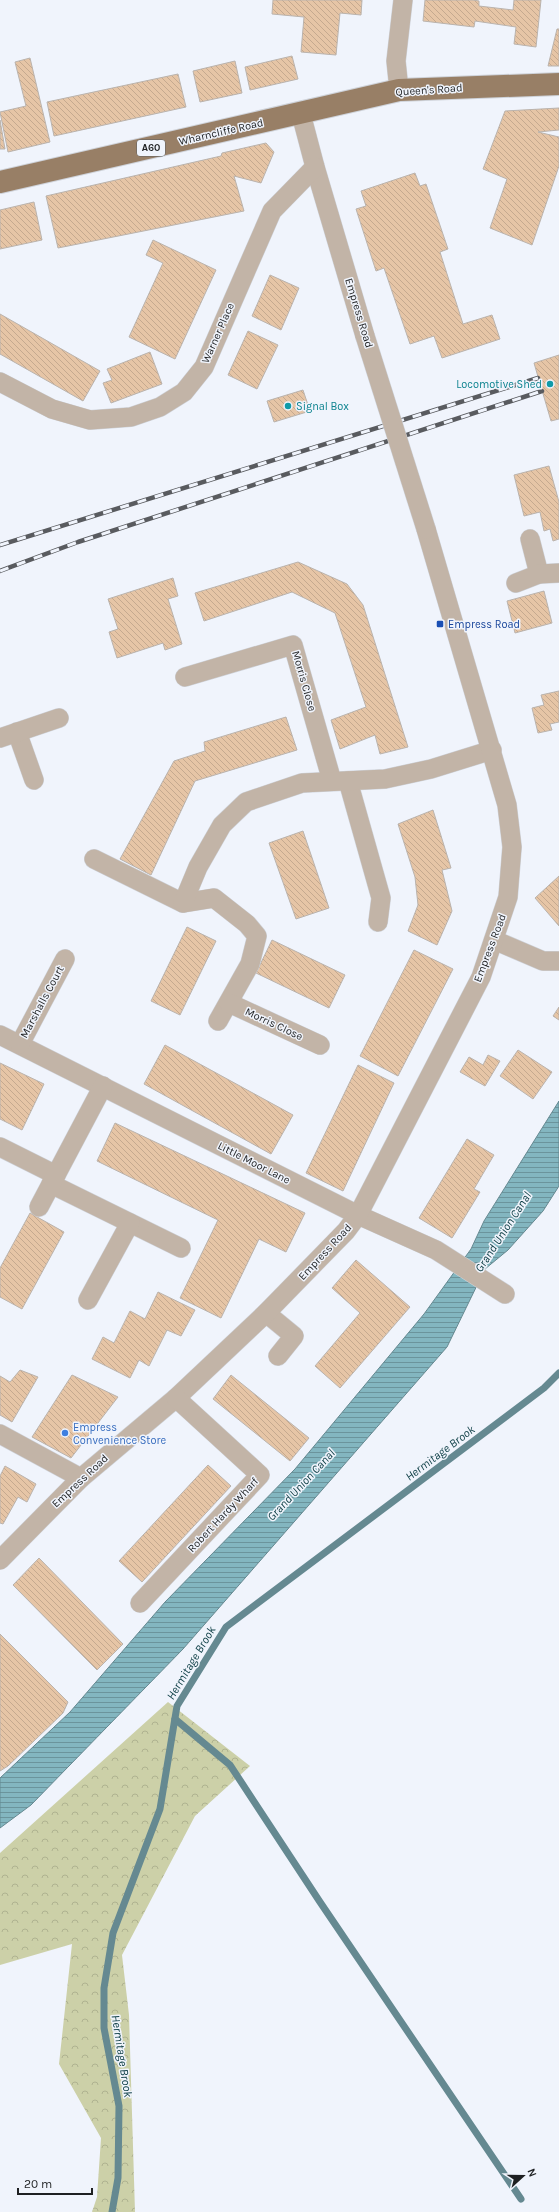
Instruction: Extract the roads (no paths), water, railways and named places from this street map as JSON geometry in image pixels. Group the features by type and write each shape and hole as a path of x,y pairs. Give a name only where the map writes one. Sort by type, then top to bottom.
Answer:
{"main road":[{"name":"Queen's Road","path":"301,114 399,90 559,84"},
{"name":"Wharncliffe Road","path":"0,182 301,114"}],"street":[{"path":"399,90 396,61 403,0"},
{"name":"Empress Road","path":"0,1560 81,1478 176,1398 266,1313 346,1231 358,1215 481,976 508,897 512,847 507,805 426,529 365,336 315,167 301,114"},
{"name":"Warner Place","path":"0,382 52,409 90,420 131,417 160,407 184,392 204,367 272,211 315,167"},
{"path":"530,539 540,574"},
{"path":"516,583 540,574 559,573"},
{"name":"Morris Close","path":"185,677 293,645 382,898 378,922"},
{"path":"34,780 8,736 59,718"},
{"path":"183,903 198,867 222,825 246,802 302,783 385,779 431,769 492,750"},
{"path":"94,859 183,903 214,898 247,924 258,936 250,964 218,1021"},
{"path":"494,940 543,961 559,960"},
{"name":"Marshalls Court","path":"20,1044 65,959"},
{"name":"Morris Close","path":"229,1002 320,1045"},
{"name":"Little Moor Lane","path":"0,1034 358,1215 436,1250 505,1294"},
{"path":"39,1207 103,1086"},
{"path":"0,1147 130,1223 181,1248"},
{"path":"88,1300 130,1223"},
{"path":"266,1313 294,1336 278,1356"},
{"name":"Robert Hardy Wharf","path":"140,1603 260,1475 176,1398"},
{"path":"0,1434 81,1478"}],"water":[{"name":"Grand Union Canal","path":"559,1101 559,1186 543,1211 508,1250 485,1269 447,1347 183,1649 31,1805 0,1828 0,1778 70,1712 165,1602 295,1469 424,1314 471,1249 484,1221"}],"waterway":[{"name":"Hermitage Brook","path":"112,2212 118,2178 119,2106 104,2028 104,1988 113,1933 160,1809 177,1706 226,1627 544,1388 559,1373"},
{"path":"175,1719 230,1765 320,1902 521,2199"}],"railway":[{"path":"0,545 538,378"},
{"path":"0,571 78,542 542,391"}],"place":[{"name":"Locomotive Shed","path":"550,384"},
{"name":"Signal Box","path":"288,406"},
{"name":"Empress Road","path":"440,624"},
{"name":"Empress Convenience Store","path":"65,1433"}]}
